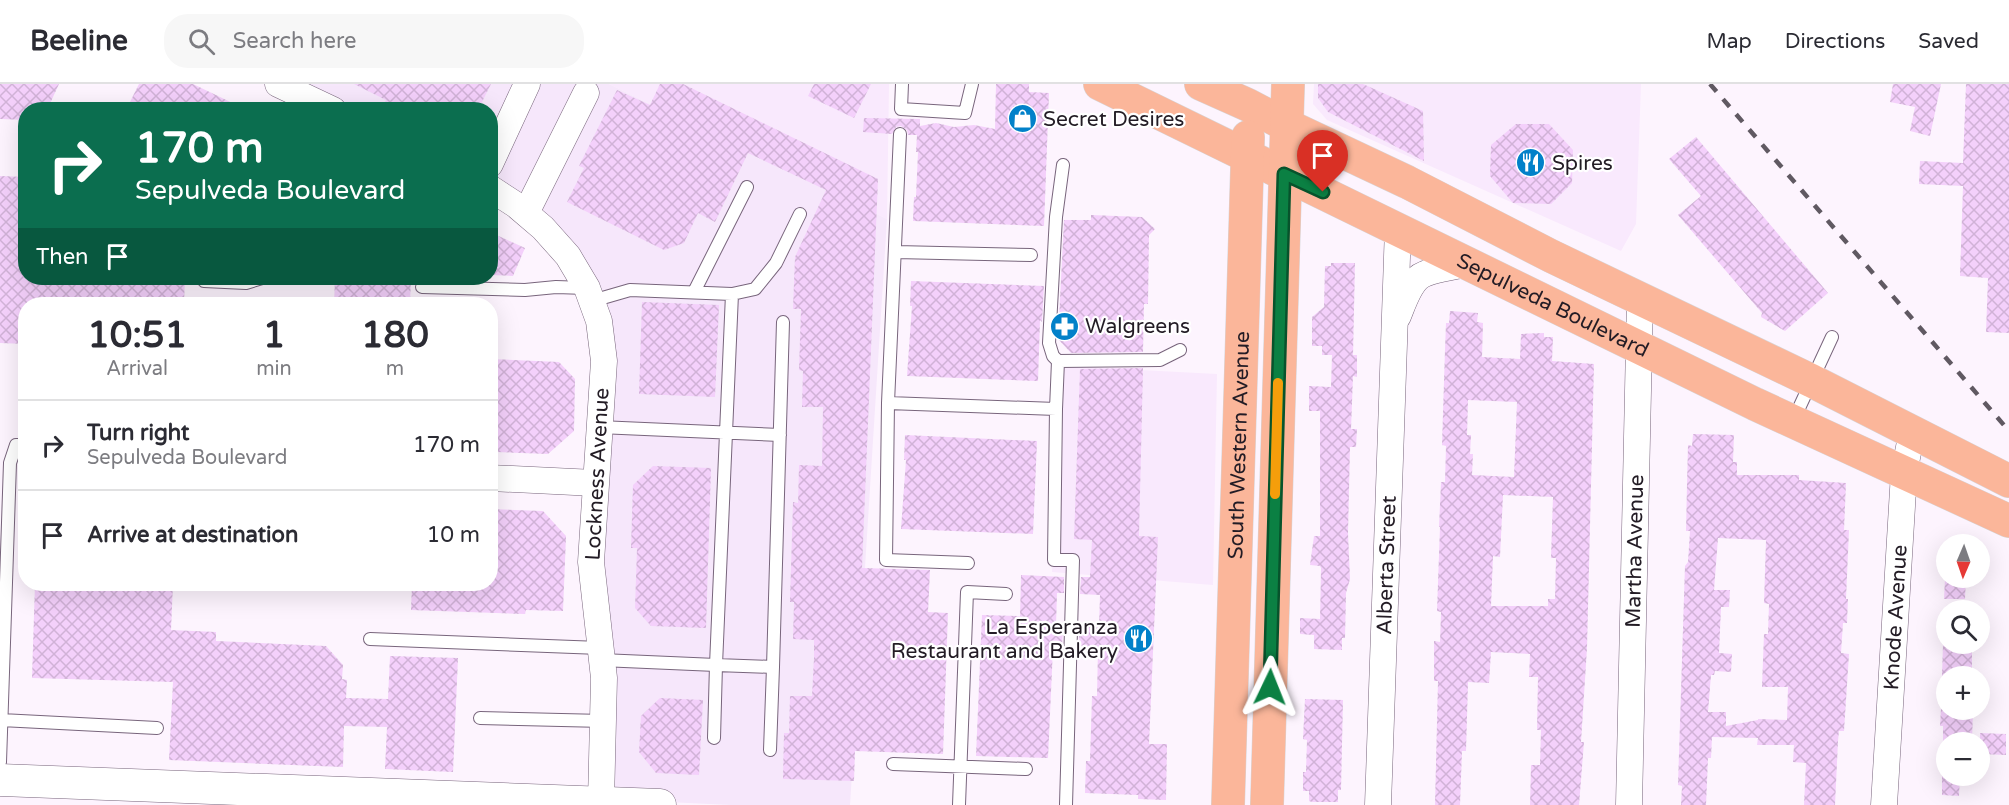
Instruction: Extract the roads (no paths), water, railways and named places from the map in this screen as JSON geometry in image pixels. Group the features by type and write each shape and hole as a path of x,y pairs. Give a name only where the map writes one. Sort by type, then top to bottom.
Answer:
{"main road":[{"name":"Sepulveda Boulevard","path":"1100,84 1793,422 2009,521"},
{"name":"Sepulveda Boulevard","path":"1201,84 1249,95 1286,125 1407,182 1551,256 1812,381 2009,481"},
{"name":"South Western Avenue","path":"1267,805 1288,84"},
{"name":"South Western Avenue","path":"1228,805 1249,95"},
{"path":"1233,594 1247,595 1254,605 1251,671 1259,696 1270,709"}],"street":[{"path":"279,84 316,102"},
{"path":"498,147 527,84"},
{"path":"526,213 586,93"},
{"name":"Lockness Avenue","path":"498,194 543,228 567,256 590,294 599,321 604,361 591,562 604,678 601,802"},
{"name":"Alberta Street","path":"1378,805 1398,228"},
{"name":"Alberta Street","path":"1394,325 1407,295 1418,278 1469,264"},
{"name":"Martha Avenue","path":"1629,805 1640,299"},
{"name":"Knode Avenue","path":"1884,805 1904,473 1912,432"},
{"path":"498,478 595,483"},
{"path":"0,780 140,790 361,799 601,802 660,805"}],"lane":[{"path":"902,84 901,114 965,113 972,84"},
{"path":"900,134 888,403 886,560 968,562"},
{"path":"1064,165 1056,217 1049,343 1053,356 1058,361 1160,360 1180,350"},
{"path":"694,292 747,187"},
{"path":"422,286 525,291 556,287 590,294 630,290 732,294 755,289 776,263 800,214"},
{"path":"896,252 1031,255"},
{"path":"714,738 732,294"},
{"path":"770,750 783,322"},
{"path":"1793,422 1832,338"},
{"path":"1058,361 1054,560 1073,560 1066,805"},
{"path":"888,403 1056,409"},
{"path":"599,427 780,435"},
{"path":"0,762 10,463 16,445 18,445"},
{"path":"959,805 967,592 1006,594"},
{"path":"370,639 601,654 716,665 773,667"},
{"path":"480,718 604,721"},
{"path":"2,720 157,728"},
{"path":"894,764 1026,769"}],"railway":[{"path":"1710,84 2009,431"}],"place":[{"name":"Secret Desires","path":"1022,119"},
{"name":"Spires","path":"1531,163"},
{"name":"Walgreens","path":"1064,326"},
{"name":"La Esperanza Restaurant and Bakery","path":"1139,639"}]}
